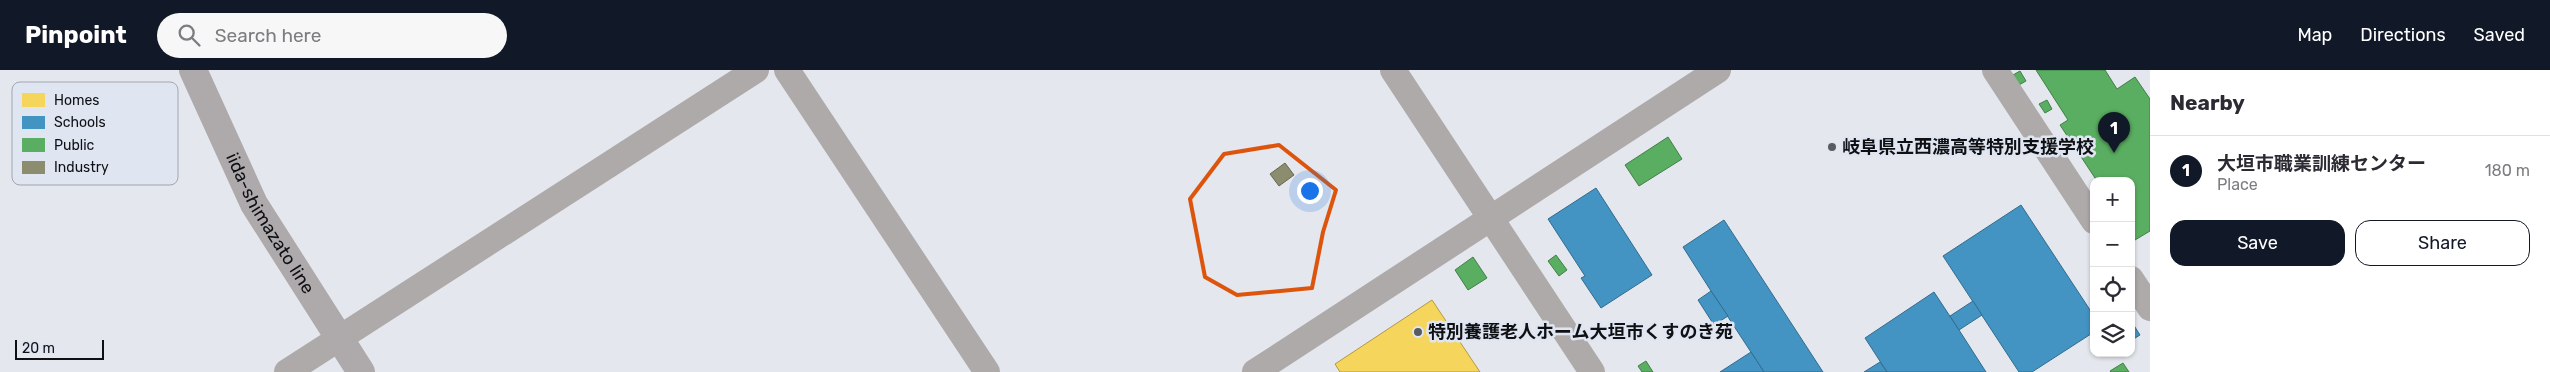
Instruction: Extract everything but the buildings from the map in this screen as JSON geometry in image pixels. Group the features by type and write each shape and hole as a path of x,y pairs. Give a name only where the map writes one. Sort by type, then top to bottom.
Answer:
{"main road":[{"name":"iida-shimazato line","path":"193,70 254,204 338,339 361,372"}],"street":[{"path":"287,372 756,70"},
{"path":"787,70 987,372"},
{"path":"1393,70 1592,372"},
{"path":"1256,372 1718,70"},
{"path":"1995,70 2090,215"},
{"path":"2135,285 2150,308"}],"highlighted area":[{"path":"1279,145 1336,190 1323,232 1312,288 1237,295 1205,277 1190,199 1224,154"}],"place":[{"name":"岐阜県立西濃高等特別支援学校","path":"1832,147"},
{"name":"大垣市職業訓練センター","path":"2114,153"},
{"name":"特別養護老人ホーム大垣市くすのき苑","path":"1418,332"}]}
